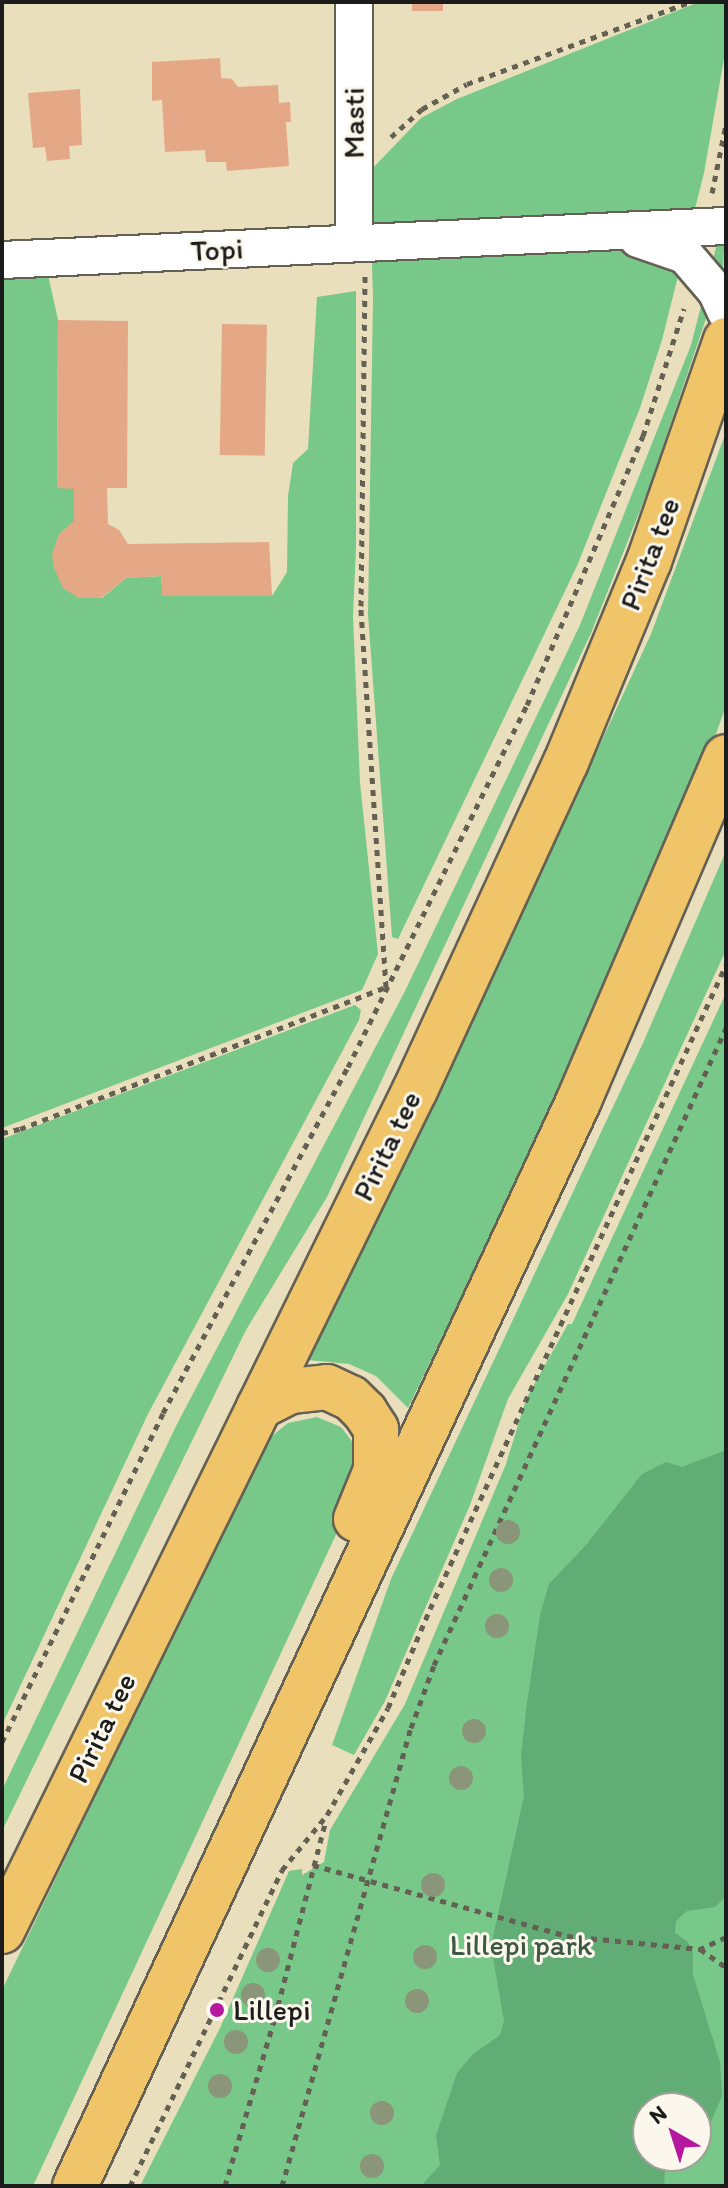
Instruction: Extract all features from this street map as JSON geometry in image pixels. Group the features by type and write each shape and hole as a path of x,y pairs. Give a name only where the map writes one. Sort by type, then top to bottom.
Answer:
{"main road":[{"name":"Pirita tee","path":"2,1931 415,1090 566,762 649,561 726,340"},
{"path":"75,2186 579,1100 726,757"},
{"path":"259,1407 291,1391 327,1387 351,1398 376,1429 376,1470 334,1573 338,1616"}],"street":[{"name":"Masti","path":"354,2 360,255"},
{"name":"Topi","path":"2,260 360,255 432,239 715,226"},
{"path":"609,231 675,249 695,265 716,291 726,312"}],"path":[{"path":"385,145 422,109 467,84 690,2"},
{"path":"715,226 718,164 726,124"},
{"path":"718,164 726,166"},
{"path":"360,255 361,606 386,987"},
{"path":"2,1742 163,1413 348,1067 527,705 637,450 675,343 695,265"},
{"path":"130,2186 282,1870 327,1815 388,1708 430,1609 726,965"},
{"path":"2,1133 20,1129 386,987"},
{"path":"282,2186 411,1728 434,1665 726,1028"},
{"path":"225,2186 275,2017 327,1815"},
{"path":"313,1865 567,1936 700,1949 726,1967"},
{"path":"700,1949 726,1937"}],"green space":[{"path":"699,2 726,2 726,47 704,173 662,340 640,408 577,566 398,939 392,937 368,615 373,297 369,172 421,118 457,99"},
{"path":"726,209 723,268 649,488 591,633 327,1197 246,1330 2,1831 2,1790 177,1424 405,991 580,625 691,345"},
{"path":"45,261 58,320 57,482 74,489 74,521 63,587 79,598 102,598 126,578 161,576 163,596 272,596 287,572 288,496 293,463 308,449 317,297 356,291 353,616 360,783 378,954 362,990 2,1128 2,266"},
{"path":"726,432 726,706 669,865 408,1408 376,1376 349,1364 308,1360 480,1004 651,634"},
{"path":"726,851 726,950 568,1294 508,1399 470,1505 385,1701 354,1755 332,1745 391,1579 643,1043"},
{"name":"Lillepi park","path":"726,993 726,2186 140,2186 220,2028 289,1871 302,1869 302,1875 324,1862 330,1830 405,1704 506,1464 526,1399 568,1324 572,1324"},
{"path":"355,1005 361,1010 359,1020 148,1414 2,1725 2,1139"},
{"path":"317,1417 341,1427 357,1448 354,1496 33,2186 2,2186 2,1990 267,1440 288,1423"},
{"path":"726,1450 726,1896 715,1907 687,1911 676,1921 675,1933 688,1942 693,1953 693,1975 720,2062 722,2096 712,2120 712,2092 632,2092 632,2172 665,2172 664,2186 421,2186 440,2165 436,2135 457,2073 473,2054 500,2035 504,2021 491,1946 524,1796 521,1756 527,1703 540,1615 549,1584 586,1545 642,1474 666,1462 682,1467"}],"building":[{"path":"412,2 443,2 443,11 412,11"},
{"path":"220,58 221,78 232,79 238,87 278,85 279,103 290,102 291,122 286,122 289,166 227,171 226,162 206,162 205,150 165,152 162,100 152,101 152,62"},
{"path":"80,89 82,145 69,146 70,159 47,161 45,147 33,148 28,93"},
{"path":"58,320 128,321 127,488 107,488 108,524 119,530 128,544 269,542 272,596 162,596 161,576 126,578 101,598 79,598 63,588 54,568 52,554 59,534 74,521 74,489 57,488"},
{"path":"222,324 267,325 265,456 220,455"}],"place":[{"name":"Lillepi","path":"217,2010"}]}
